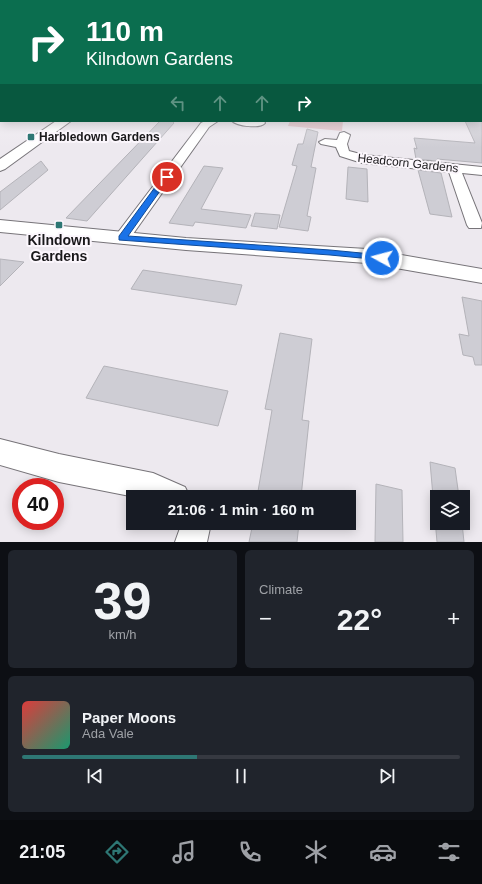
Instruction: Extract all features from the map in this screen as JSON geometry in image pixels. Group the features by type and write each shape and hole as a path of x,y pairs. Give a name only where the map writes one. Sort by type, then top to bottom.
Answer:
{"street":[{"path":"0,166 64,122"},
{"path":"122,238 194,140 205,126 211,122"},
{"path":"252,122 260,123"},
{"name":"Headcorn Gardens","path":"325,142 343,140 344,152 362,160 482,171"},
{"path":"454,168 476,218"},
{"path":"0,226 122,238 368,256 482,276"},
{"path":"0,452 60,468 150,486 161,490"},
{"path":"191,542 194,530"}],"shaded area":[{"path":"290,122 343,122 342,131 288,126"}],"building":[{"path":"159,122 174,123 87,221 66,218"},
{"path":"465,122 482,122 482,163 437,159 437,161 416,159 414,148 417,149 414,138 475,143"},
{"path":"307,129 318,132 311,167 316,168 307,216 311,217 308,231 279,227 297,166 292,165 298,144 303,144"},
{"path":"41,161 48,170 0,210 0,192"},
{"path":"204,166 223,168 201,209 251,215 246,228 195,222 193,226 169,223"},
{"path":"348,167 367,169 368,202 346,199"},
{"path":"418,170 441,173 452,217 430,214"},
{"path":"255,213 280,215 277,229 251,226"},
{"path":"0,259 24,262 0,286"},
{"path":"143,270 242,285 236,305 131,289"},
{"path":"462,297 482,301 482,365 475,365 473,357 463,355 459,334 469,336"},
{"path":"280,333 312,339 302,420 309,421 302,490 258,490 272,410 265,409"},
{"path":"104,366 228,391 218,426 86,398"},
{"path":"430,462 455,468 458,490 432,490"},
{"path":"376,484 402,490 403,542 375,542"},
{"path":"252,530 298,530 297,542 249,542"},
{"path":"436,530 463,530 464,542 437,542"}],"place":[{"name":"Harbledown Gardens","path":"31,137"},
{"name":"Kilndown Gardens","path":"59,225"}],"route":[{"path":"167,177 122,238 186,244 330,252 382,258"}]}
